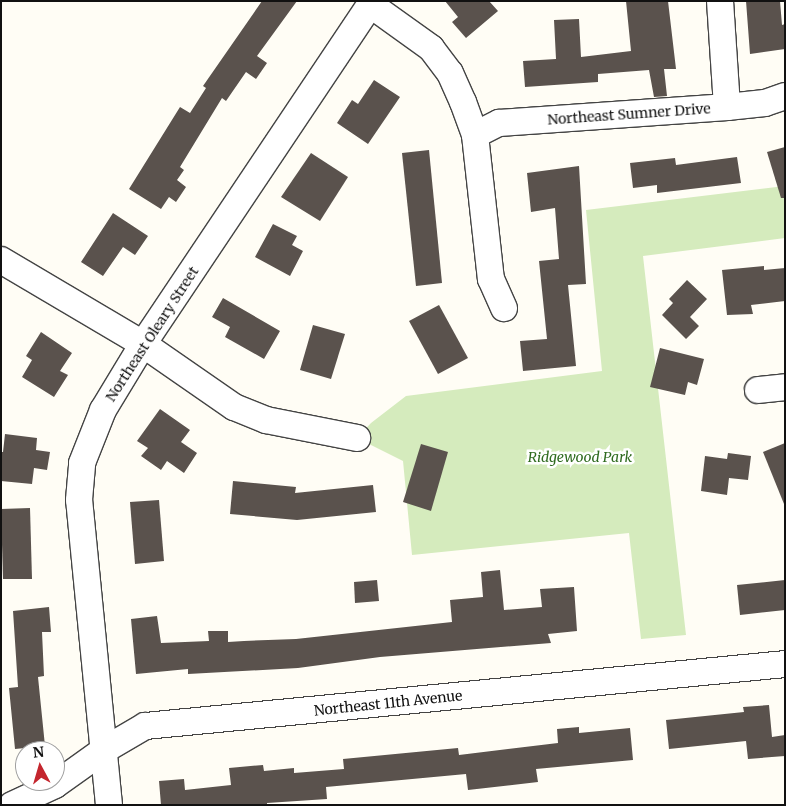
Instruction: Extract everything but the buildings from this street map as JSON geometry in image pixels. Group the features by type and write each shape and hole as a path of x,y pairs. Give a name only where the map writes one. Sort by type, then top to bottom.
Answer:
{"street":[{"path":"720,1 727,107"},
{"path":"372,3 431,48 450,73 475,135 491,279 504,308"},
{"name":"Northeast Oleary Street","path":"108,805 79,500 82,463 103,410 143,344 372,3"},
{"name":"Northeast Sumner Drive","path":"475,135 499,123 727,107 765,103 785,96"},
{"path":"1,260 143,344 234,407 266,420 357,438"},
{"path":"758,390 785,387"},
{"name":"Northeast 11th Avenue","path":"12,805 55,786 104,750 144,726 785,664"}],"green space":[{"name":"Ridgewood Park","path":"785,186 785,238 643,256 686,635 641,639 629,533 412,555 403,461 357,438 371,423 406,396 602,371 586,210"}]}
